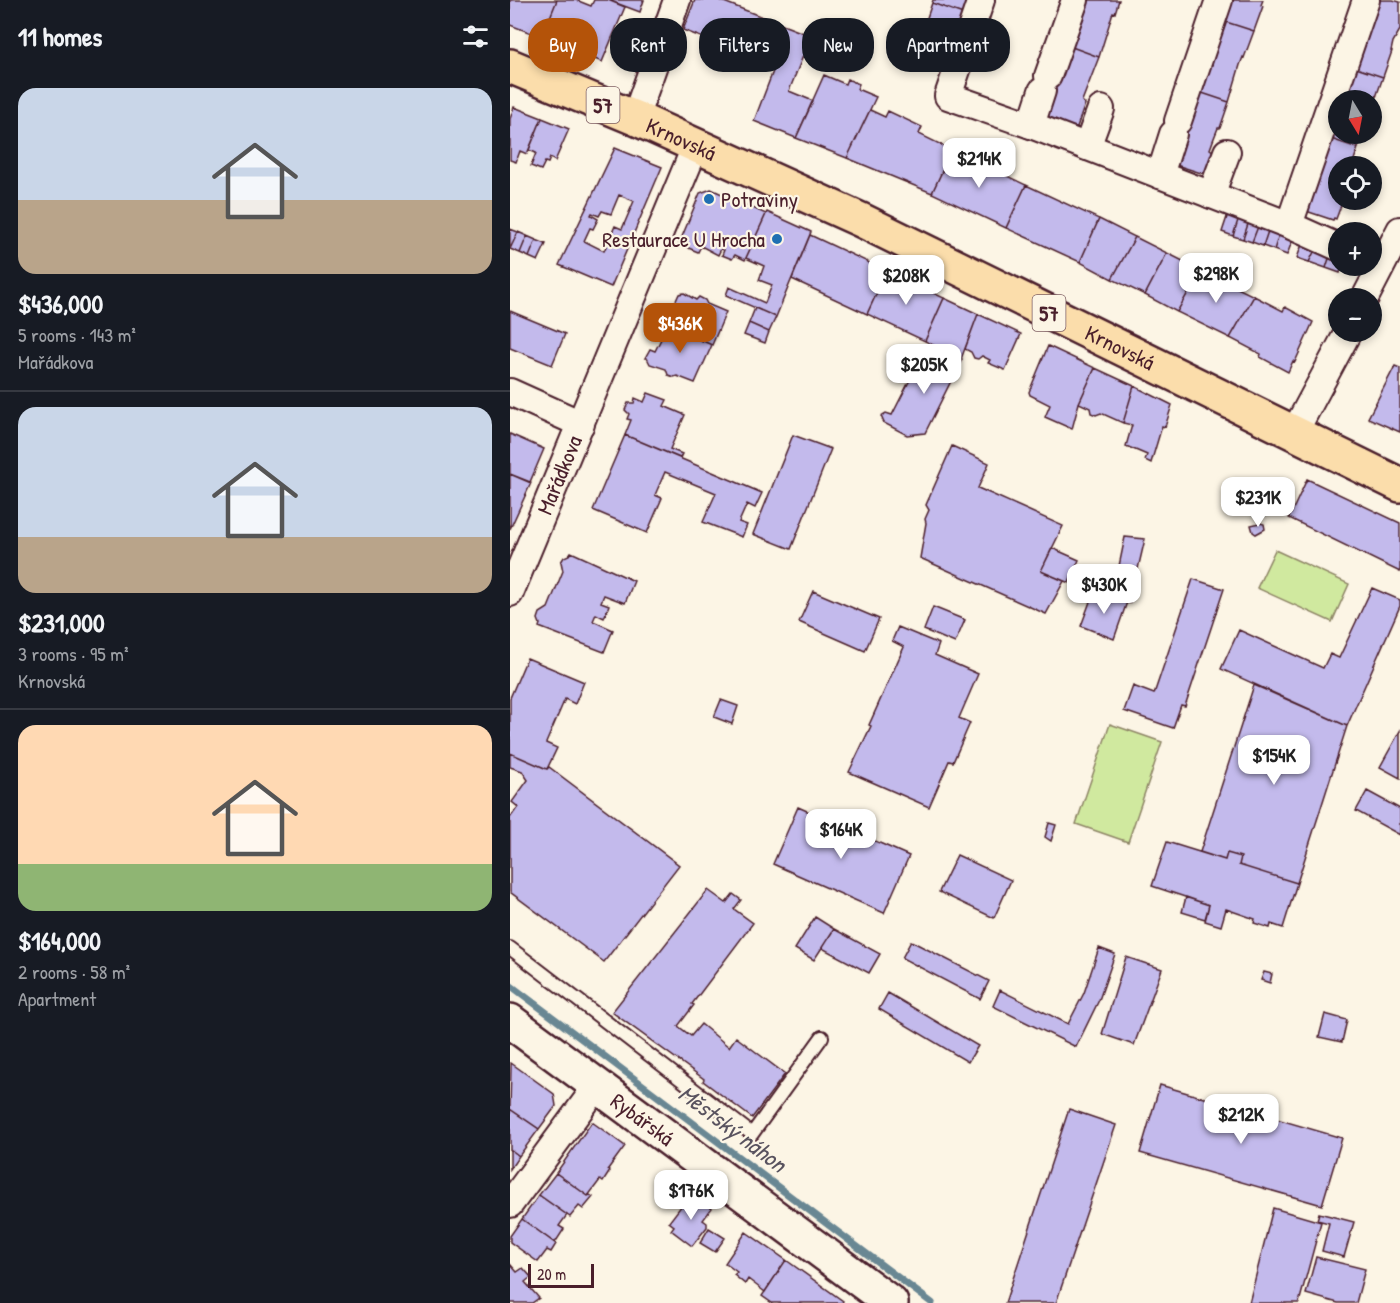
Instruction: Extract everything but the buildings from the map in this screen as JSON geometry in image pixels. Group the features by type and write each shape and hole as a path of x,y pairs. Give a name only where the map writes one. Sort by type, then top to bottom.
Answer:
{"main road":[{"name":"Krnovská","path":"510,66 635,118 861,220 1400,485"}],"street":[{"path":"635,118 677,0"},
{"path":"981,0 948,96 1031,125 1289,225 1328,243"},
{"path":"1031,125 1075,0"},
{"path":"1160,175 1219,0"},
{"path":"1289,225 1366,0"},
{"path":"1087,147 1101,110"},
{"name":"Mařádkova","path":"510,593 696,145"},
{"path":"1211,195 1227,152"},
{"path":"1371,288 1384,268 1400,230"},
{"path":"1294,433 1343,342"},
{"name":"Mařádkova","path":"510,392 582,424"},
{"name":"Rybářská","path":"510,1021 891,1303"},
{"path":"510,1204 598,1085"}],"lane":[{"path":"510,948 752,1134 822,1036"}],"green space":[{"path":"1275,550 1349,584 1332,622 1257,588"},
{"path":"1110,724 1162,742 1128,842 1076,824"}],"waterway":[{"name":"Městský náhon","path":"510,985 932,1303"}],"place":[{"name":"Potraviny","path":"709,199"},
{"name":"Restaurace U Hrocha","path":"777,239"}]}
